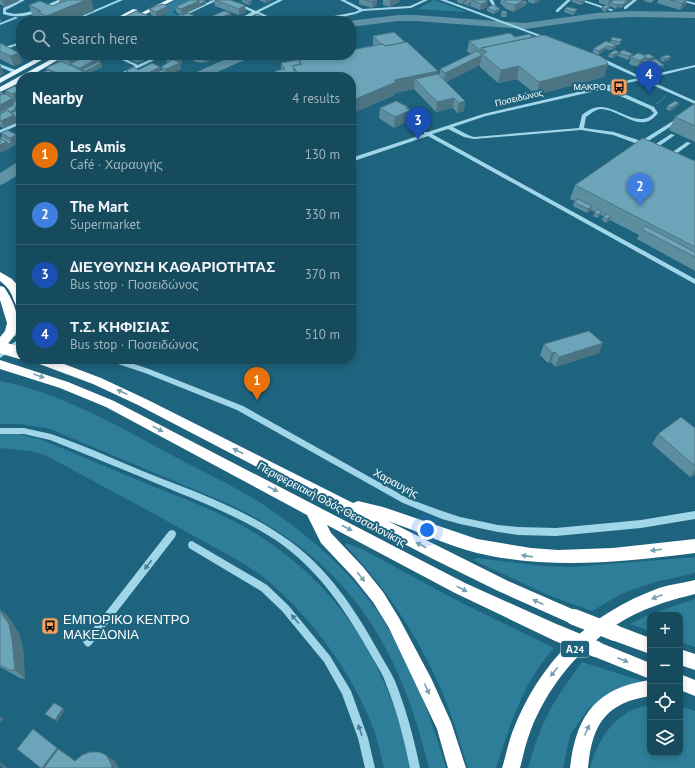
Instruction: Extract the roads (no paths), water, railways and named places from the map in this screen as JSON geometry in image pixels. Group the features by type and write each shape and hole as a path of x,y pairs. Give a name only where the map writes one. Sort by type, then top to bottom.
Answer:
{"highway":[{"path":"0,276 13,285 16,289"},
{"path":"0,290 5,296 16,322"},
{"path":"16,328 10,332 1,344 16,351"},
{"name":"Περιφερειακή Οδός Θεσσαλονίκης","path":"1,361 110,404 460,588 557,633 647,670"},
{"name":"Περιφερειακή Οδός Θεσσαλονίκης","path":"51,364 97,381 142,402 497,583 574,617 647,645"},
{"path":"335,501 391,516 476,546 534,557 589,558 695,546"},
{"path":"312,510 326,538 368,585 394,622 422,677 445,728 457,768"},
{"name":"Α24","path":"511,768 527,716 546,683 563,660 589,636 624,611 663,595 695,587"},
{"path":"683,658 695,662"},
{"path":"683,683 695,689"},
{"path":"579,768 582,740 591,720 606,704 630,692 647,689"},
{"path":"683,690 695,689"}],"main road":[{"path":"124,16 157,0"},
{"path":"140,15 171,0"},
{"path":"0,81 39,60"},
{"path":"33,72 54,60"},
{"path":"0,90 16,82"}],"street":[{"path":"16,16 11,17 4,13 4,9 23,0"},
{"path":"20,16 61,0"},
{"path":"83,16 121,0"},
{"path":"181,16 216,0"},
{"path":"228,0 263,16"},
{"path":"248,16 281,0"},
{"path":"342,0 362,10"},
{"path":"339,16 356,13 362,10 410,7 426,0"},
{"path":"442,0 554,41"},
{"path":"491,0 496,8"},
{"path":"557,11 569,0"},
{"path":"580,0 612,10"},
{"path":"625,8 635,0"},
{"path":"680,0 695,4"},
{"path":"0,24 16,18"},
{"path":"0,49 16,45"},
{"path":"0,49 7,52"},
{"path":"592,55 695,103"},
{"path":"124,60 138,66"},
{"path":"125,72 152,60"},
{"path":"0,65 16,72"},
{"name":"Ποσειδώνος","path":"356,158 426,133 485,115 695,66"},
{"path":"581,130 584,116 600,108 646,121 655,116 656,113 652,108 604,87"},
{"path":"641,143 683,117 695,116"},
{"path":"2,130 16,124"},
{"path":"448,126 466,136 474,138 581,130 610,132 626,136 659,151"},
{"path":"426,133 695,282"},
{"path":"653,148 673,135"},
{"path":"670,156 689,143"},
{"path":"665,153 677,159"},
{"path":"1,361 16,345"},
{"name":"Χαραυγής","path":"126,364 240,408 406,501 426,510 455,519 494,528 555,532 620,526 695,515"},
{"path":"0,431 24,431 51,437 219,506 240,515 271,533 306,560 336,594 365,634 392,685 406,727 415,768"},
{"path":"88,642 172,534"},
{"path":"192,545 264,588 285,608 322,653 346,691 363,738 370,768"}],"waterway":[{"path":"356,23 398,18 416,18 525,26 596,16 631,14 695,15"},
{"path":"207,72 234,60"},
{"path":"0,180 16,169"}],"place":[{"name":"ΜΑΚΡΟ","path":"619,87"},
{"name":"Τ.Σ. ΚΗΦΙΣΙΑΣ","path":"649,94"},
{"name":"ΔΙΕΥΘΥΝΣΗ ΚΑΘΑΡΙΟΤΗΤΑΣ","path":"418,140"},
{"name":"The Mart","path":"640,206"},
{"name":"Les Amis","path":"257,400"},
{"name":"ΕΜΠΟΡΙΚΟ ΚΕΝΤΡΟ ΜΑΚΕΔΟΝΙΑ","path":"50,626"}]}
